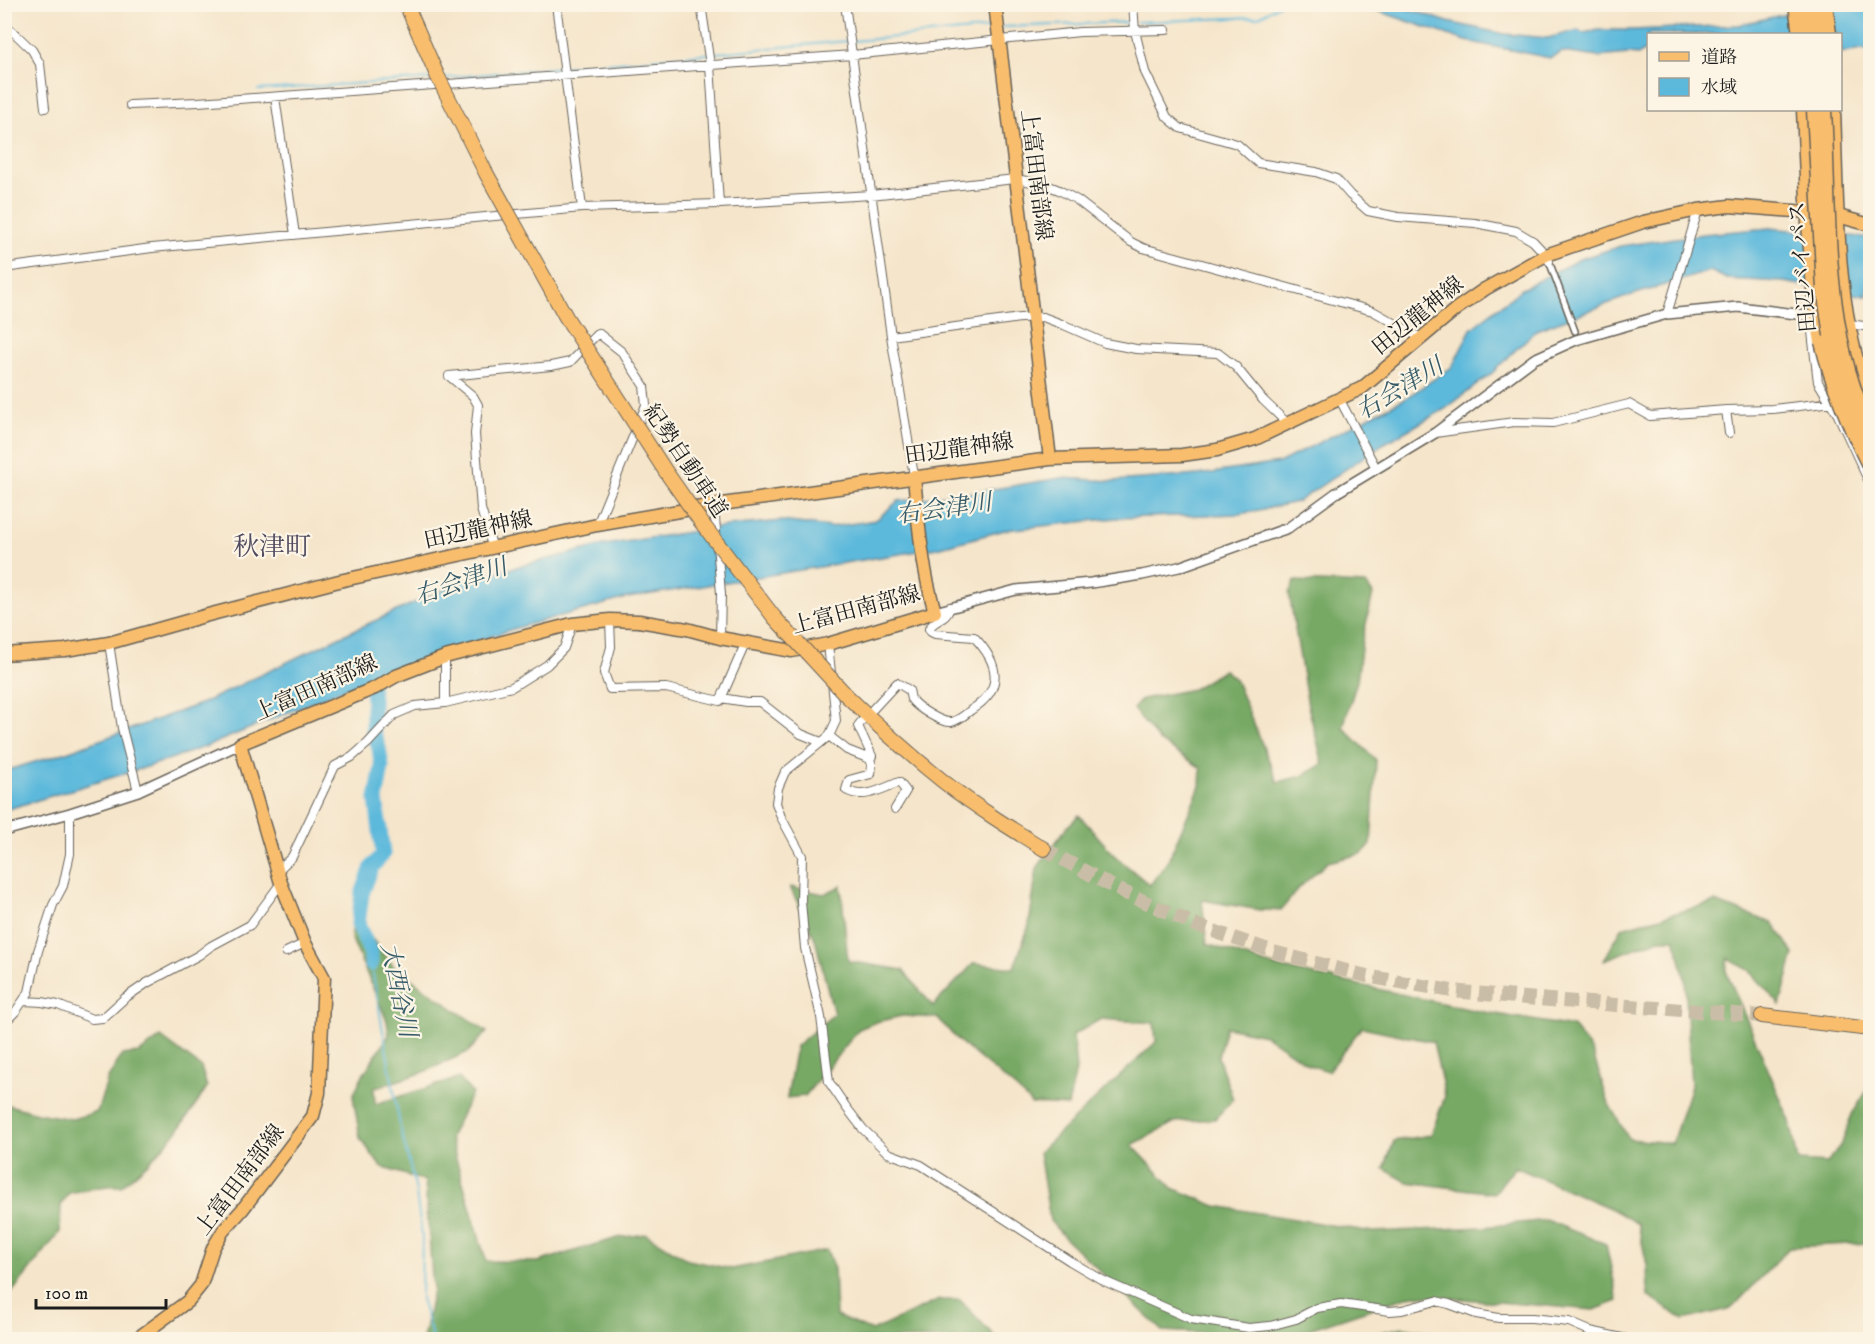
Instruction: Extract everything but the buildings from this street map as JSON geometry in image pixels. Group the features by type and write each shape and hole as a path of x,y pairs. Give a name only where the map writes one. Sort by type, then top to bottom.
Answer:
{"highway":[{"name":"紀勢自動車道","path":"406,4 437,75 486,173 566,317 701,522 774,617 881,729 945,783 1044,849"},
{"path":"1762,1016 1870,1029"}],"main road":[{"name":"上富田南部線","path":"994,4 1050,459"},
{"path":"1795,4 1798,33"},
{"path":"1805,4 1809,33"},
{"path":"1816,4 1819,33"},
{"path":"1826,4 1830,33"},
{"path":"1803,111 1815,315 1827,368 1843,412 1870,469"},
{"name":"田辺バイパス","path":"1813,111 1822,289 1840,377 1854,417 1870,450"},
{"name":"田辺バイパス","path":"1825,111 1833,277 1839,321 1851,373 1870,425"},
{"path":"1834,111 1838,221 1845,305 1853,346 1870,400"},
{"name":"田辺龍神線","path":"4,654 65,650 109,643 339,581 597,525 714,505 914,481 1050,459 1182,455 1205,452 1255,439 1342,402 1456,309 1485,289 1548,258 1643,222 1698,210 1730,206 1870,225"},
{"name":"上富田南部線","path":"135,1340 188,1301 201,1285 213,1248 223,1231 242,1210 314,1116 319,1093 324,978 305,943 279,877 240,744 445,657 572,624 610,620 639,621 792,651 828,644 935,612 924,563 914,481"}],"street":[{"path":"556,4 582,208"},
{"path":"701,4 710,66 720,204"},
{"path":"845,4 891,336 914,481"},
{"path":"1133,4 1135,31 1145,72 1167,117 1180,128 1237,144 1258,163 1316,172 1336,179 1368,211 1398,217 1475,223 1516,231 1533,241 1548,258 1576,336"},
{"path":"4,22 32,50 40,64 45,108"},
{"path":"130,105 710,66 852,55 1080,32 1166,30"},
{"path":"275,97 295,235"},
{"path":"4,268 152,248 582,208 720,204 871,195 1015,179 1029,180 1059,190 1077,200 1131,242 1143,248 1373,311 1421,338"},
{"path":"1668,309 1698,210"},
{"path":"935,612 1016,590 1091,583 1179,567 1288,528 1375,467 1435,433 1534,359 1576,336 1668,309 1737,308 1815,315 1870,327"},
{"path":"1815,315 1812,331 1818,382 1838,415 1870,484"},
{"path":"891,336 1020,318 1043,317 1105,343 1136,349 1218,353 1236,367 1263,400 1288,424"},
{"path":"493,549 481,509 476,434 478,405 473,396 449,376 570,363 598,333 622,352 644,386 646,405 597,525"},
{"path":"1435,433 1514,422 1553,423 1629,404 1650,416 1773,409 1870,400"},
{"path":"1342,402 1375,467"},
{"path":"1726,410 1729,433"},
{"path":"714,505 721,594 720,638"},
{"path":"873,709 897,683 909,690 911,699 931,715 944,721 953,722 987,698 995,683 995,671 992,660 984,647 974,637 935,634 929,629 931,625 948,614 950,607"},
{"path":"610,620 611,647 604,673 610,689 666,688 720,701 746,642"},
{"path":"24,1001 58,1005 92,1018 103,1018 124,998 147,983 250,925 292,857 335,766 352,757 394,715 415,706 446,702 512,687 547,665 564,648 572,624"},
{"path":"109,643 122,729 138,790"},
{"path":"828,644 836,721 830,736 785,772 778,788 776,803 802,856 801,901 805,948 821,1017 830,1082 863,1129 888,1153 921,1165 1070,1262 1104,1281 1191,1319 1249,1328 1273,1326 1296,1319 1317,1308 1333,1305 1341,1304 1390,1311 1436,1301 1476,1314 1499,1318 1532,1318 1569,1322 1590,1331 1631,1340"},
{"path":"445,657 446,702"},
{"path":"721,698 760,702 801,734 821,742"},
{"path":"861,722 858,726 872,756 870,759 871,774 849,780 846,790 854,794 875,793 899,782 906,790 895,809"},
{"path":"830,736 847,750 870,759"},
{"path":"4,831 70,813 138,790 240,744"},
{"path":"4,1023 29,992 38,951 53,905 63,886 70,854 70,813"},
{"path":"286,952 305,943"}],"green space":[{"path":"1295,581 1366,584 1373,594 1362,641 1357,681 1343,727 1376,760 1371,845 1361,854 1328,862 1300,887 1281,910 1260,910 1202,900 1207,944 1273,966 1473,1010 1573,1027 1592,1051 1609,1104 1629,1139 1672,1143 1691,1086 1685,979 1675,939 1660,939 1604,960 1622,928 1715,902 1773,923 1794,954 1780,1005 1749,970 1728,958 1726,971 1790,1121 1798,1161 1827,1163 1842,1143 1852,1114 1870,1086 1870,1243 1790,1247 1732,1308 1684,1320 1648,1296 1647,1265 1638,1224 1614,1210 1515,1167 1494,1193 1407,1182 1384,1169 1394,1141 1431,1135 1445,1096 1433,1042 1362,1027 1328,1071 1309,1065 1265,1035 1226,1027 1218,1057 1233,1099 1215,1119 1175,1122 1132,1145 1173,1188 1216,1206 1373,1232 1484,1227 1546,1220 1606,1244 1618,1301 1594,1310 1413,1295 1282,1338 1163,1331 1050,1221 1039,1152 1156,1042 1154,1023 1101,1019 1073,1035 1076,1070 1068,1106 1031,1104 1019,1091 960,1042 937,1018 902,1016 859,1029 805,1096 787,1098 796,1046 834,1014 815,939 790,887 824,894 841,886 848,961 903,970 933,1006 974,963 1014,968 1029,925 1037,868 1067,827 1079,815 1115,856 1150,885 1168,861 1200,786 1201,768 1159,741 1133,709 1142,699 1193,689 1224,670 1235,679 1278,782 1302,776 1323,764 1308,706 1289,593"},
{"path":"355,917 394,967 487,1032 468,1052 422,1073 374,1088 375,1104 459,1078 472,1093 450,1138 486,1261 538,1262 617,1238 646,1234 688,1260 732,1269 827,1250 834,1269 836,1316 872,1331 939,1300 960,1300 997,1339 423,1339 433,1290 425,1181 381,1167 360,1138 353,1096 361,1078 389,1035 387,1021 351,937"},
{"path":"161,1037 201,1067 207,1087 169,1141 121,1186 107,1186 69,1193 61,1205 60,1232 5,1301 5,1104 72,1119 97,1112 108,1078 122,1055 139,1053"},
{"path":"1403,1327 1468,1339 1353,1339"}],"water":[{"path":"1379,5 1400,5 1448,22 1504,34 1548,38 1578,30 1583,33 1599,30 1738,25 1826,5 1870,5 1870,49 1842,53 1842,33 1647,33 1647,51 1645,50 1638,55 1598,57 1562,52 1550,58 1466,41 1375,10 1385,9"},
{"name":"右会津川","path":"1770,228 1870,238 1867,296 1783,282 1727,279 1710,271 1629,296 1536,330 1491,374 1445,409 1383,444 1297,502 1240,514 1116,518 1005,530 937,548 627,598 516,628 375,676 210,745 153,765 5,810 5,771 61,754 203,703 339,637 465,580 604,545 728,526 781,521 830,527 876,520 898,501 969,493 1061,478 1113,481 1198,475 1279,463 1404,399 1452,367 1471,329 1522,289 1580,259 1621,246 1703,234"}],"waterway":[{"path":"1137,22 1258,17 1281,4"},
{"path":"1002,27 1131,22"},
{"path":"853,41 994,28"},
{"path":"444,78 847,41"},
{"path":"258,90 432,79"},
{"name":"大西谷川","path":"367,658 373,698 373,731 382,767 376,799 383,854 372,867 362,894 358,924 371,954 371,964"},
{"name":"大西谷川","path":"371,964 401,1131 415,1186 422,1236 421,1299 431,1340"}],"tunnel":[{"path":"1044,849 1121,891 1196,925 1277,953 1366,976 1452,991 1762,1016"}],"district":[{"name":"秋津町","path":"272,547"}]}
